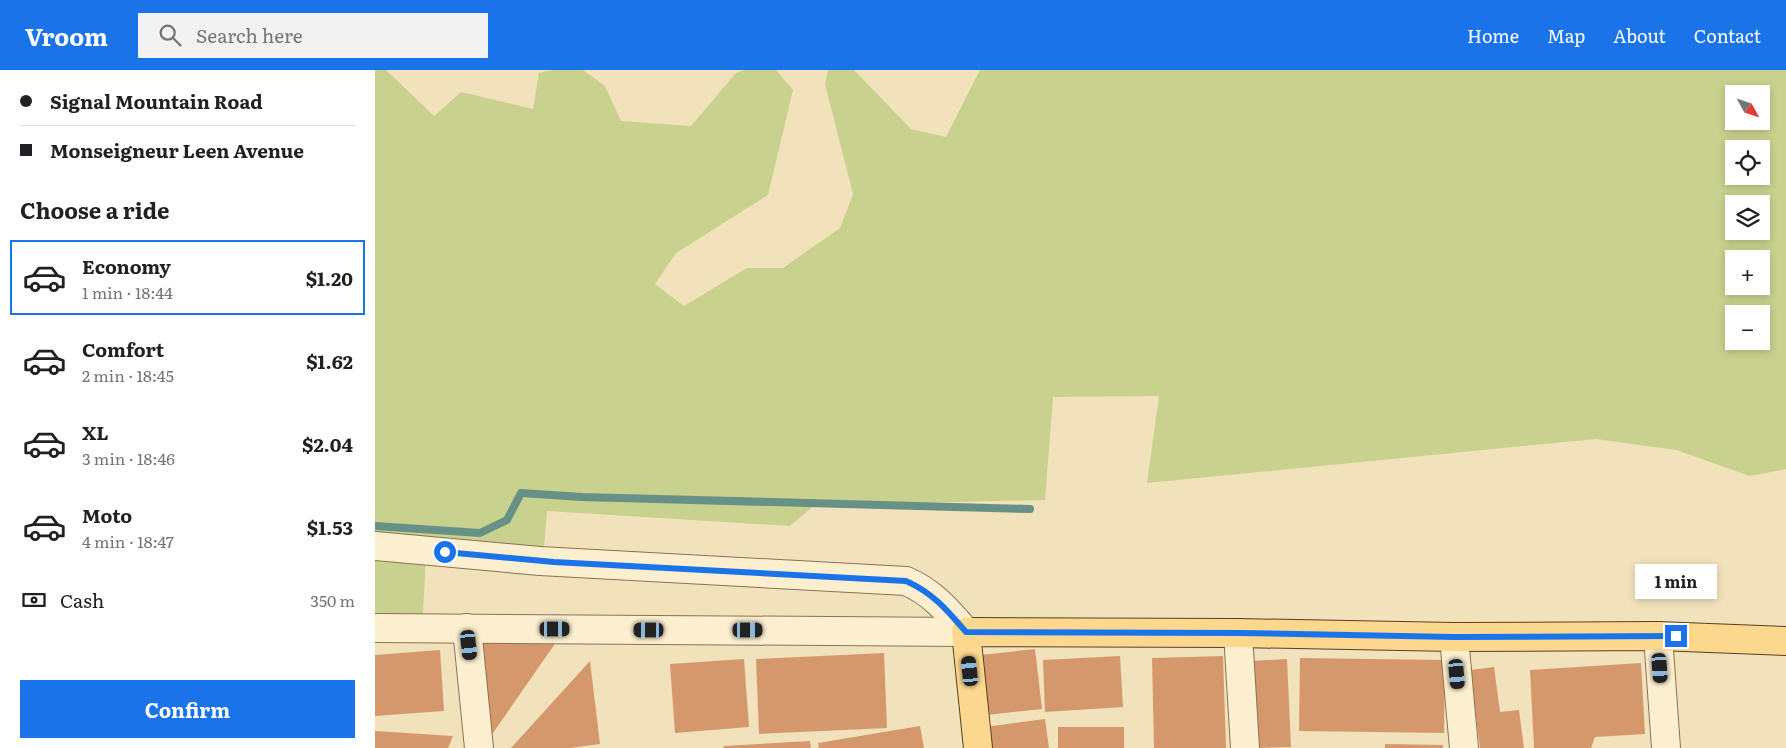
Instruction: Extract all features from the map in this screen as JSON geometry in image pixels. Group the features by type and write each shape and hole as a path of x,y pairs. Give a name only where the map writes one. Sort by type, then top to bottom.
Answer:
{"main road":[{"path":"978,748 966,632 1239,633 1454,637 1658,636 1786,641"}],"street":[{"path":"375,546 547,562 906,581 922,588 944,606 966,632"},
{"path":"375,628 966,632"},
{"path":"467,628 479,748"},
{"path":"1239,633 1245,748"},
{"path":"1658,636 1666,748"},
{"path":"1454,637 1464,748"}],"green space":[{"path":"375,70 386,70 434,116 461,92 533,109 539,73 551,70 583,70 605,86 621,121 691,126 736,73 744,70 776,70 793,90 768,195 676,253 655,284 684,306 747,268 783,268 840,228 853,194 825,84 828,70 854,70 911,129 946,137 980,70 1786,70 1786,469 1750,476 1676,450 1596,439 1147,483 1159,396 1053,397 1045,500 815,505 790,526 547,511 544,548 426,551 423,615 375,613"}],"building":[{"path":"559,638 486,743 479,644"},
{"path":"1035,649 1042,709 987,715 981,655"},
{"path":"440,650 444,711 375,716 375,655"},
{"path":"884,653 887,728 759,734 756,659"},
{"path":"1120,656 1123,707 1045,712 1043,660"},
{"path":"1223,656 1226,748 1154,748 1152,658"},
{"path":"1300,658 1445,660 1444,733 1299,731"},
{"path":"744,659 749,727 675,733 670,664"},
{"path":"1287,659 1291,747 1254,748 1250,661"},
{"path":"590,661 600,744 570,748 511,748"},
{"path":"1641,663 1645,734 1595,737 1591,748 1534,748 1530,670"},
{"path":"1494,667 1500,712 1519,710 1524,748 1480,748 1470,670"},
{"path":"1045,719 1049,748 987,748 985,727"},
{"path":"920,726 924,748 819,748 818,743"},
{"path":"1058,727 1124,727 1124,748 1058,748"},
{"path":"375,731 453,736 448,748 375,748"},
{"path":"810,741 811,748 724,748 723,746"},
{"path":"1385,744 1443,745 1443,748 1385,748"}],"waterway":[{"path":"375,526 480,533 507,520 521,493 582,497 1030,509"}],"route":[{"path":"445,552 554,562 906,581 922,588 944,606 966,632 1239,633 1454,637 1676,636"}]}
